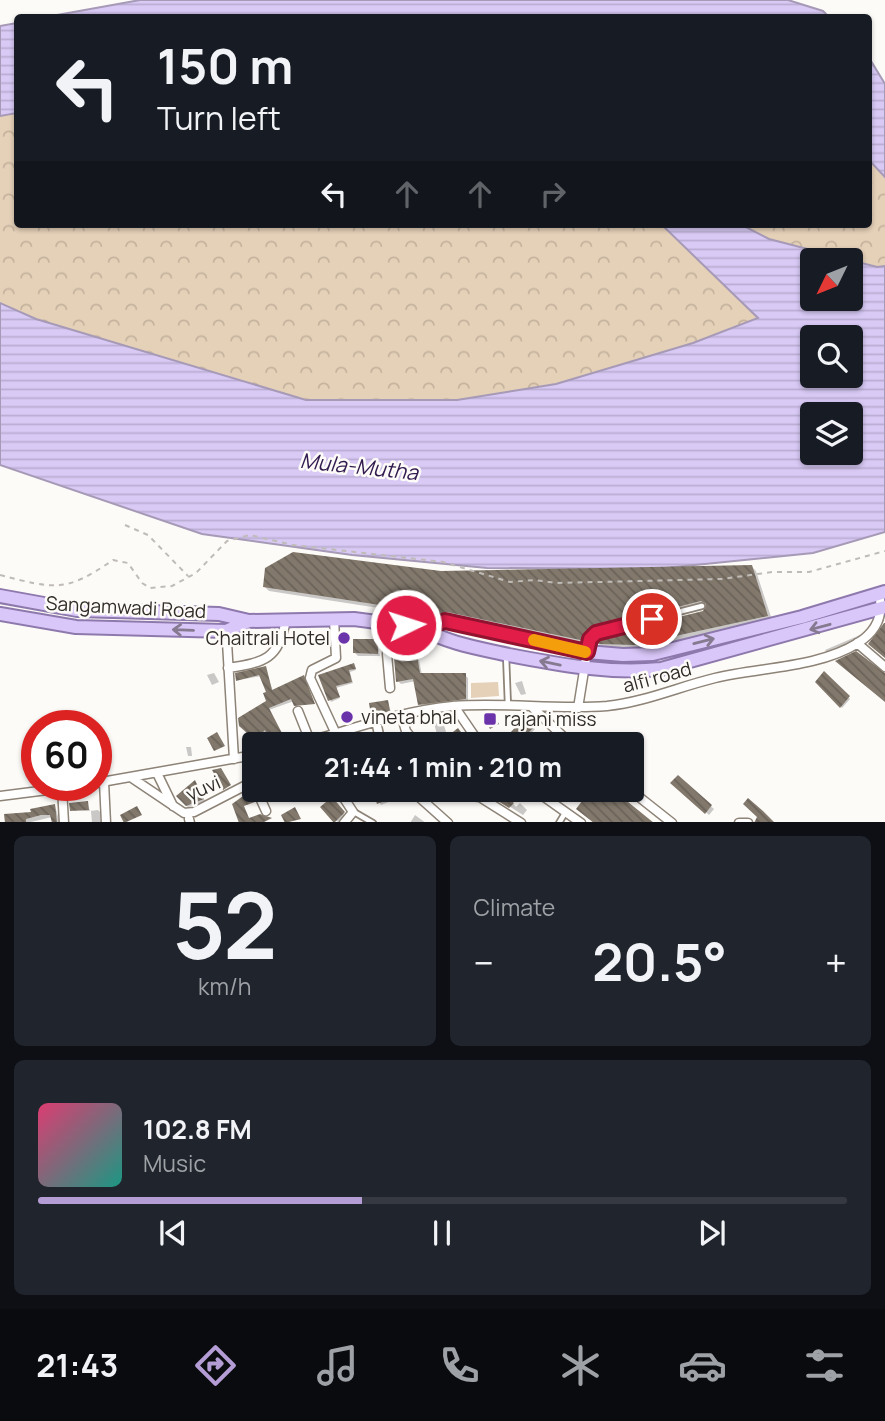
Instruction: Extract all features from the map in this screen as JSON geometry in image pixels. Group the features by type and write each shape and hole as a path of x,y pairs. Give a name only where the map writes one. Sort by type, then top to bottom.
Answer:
{"main road":[{"name":"Sangamwadi Road","path":"422,628 445,621 587,652 653,654 882,593"},
{"name":"Sangamwadi Road","path":"0,596 77,610 219,614 249,621 334,619 390,623 422,628 443,640 583,670 630,672 660,669 884,607"},
{"name":"Sangamwadi Road","path":"0,614 76,628 226,631 249,621"}],"street":[{"path":"882,593 884,607"},
{"name":"alfi road","path":"341,732 401,714 454,706 578,708 663,695 711,679 815,659 857,643 876,628 884,607"},
{"path":"334,619 338,653 331,662 312,670 310,678 334,732"},
{"path":"228,668 257,663 275,652 281,644 286,620"},
{"path":"390,623 387,667 390,688"},
{"path":"227,642 234,758"},
{"path":"857,643 885,667"},
{"path":"578,708 587,652"},
{"path":"454,706 472,732"},
{"path":"532,707 558,732"},
{"path":"298,711 306,732"},
{"path":"401,714 407,732"},
{"path":"376,721 378,732"},
{"path":"112,781 242,757"},
{"path":"157,773 174,808"},
{"name":"yuvi","path":"132,778 184,813 194,812 242,788"},
{"path":"0,796 21,794"},
{"path":"63,801 64,822"},
{"path":"103,801 106,822"},
{"path":"644,801 672,822"},
{"path":"262,802 266,811"},
{"path":"344,822 353,812 346,802"},
{"path":"425,802 448,822"},
{"path":"488,802 521,822"},
{"path":"550,802 581,822"},
{"path":"739,822 748,822"}],"lane":[{"path":"587,652 590,639 596,633 702,606"},
{"path":"506,654 508,706"},
{"path":"353,812 373,822"},
{"path":"559,822 565,813"}],"path":[{"path":"125,525 148,535 189,578"},
{"path":"0,575 44,586 63,586 82,580 113,559 128,563 142,583 150,588 172,586 189,578 227,541 250,535 293,545 443,562 510,582 722,579 772,572 809,572 885,551"}],"green space":[{"path":"14,114 14,228 665,228 759,318 693,343 556,384 457,400 306,400 36,319 0,303 0,116"},
{"path":"872,163 885,177 885,266 863,263 863,248 803,248 768,239 747,228 872,228"},
{"path":"498,682 499,696 471,698 471,683"}],"water":[{"path":"140,0 788,0 826,14 63,14"},
{"path":"14,24 14,114 0,116 0,26"},
{"path":"872,63 885,84 885,177 872,163"},
{"name":"Mula-Mutha","path":"665,228 748,228 769,239 804,248 800,248 800,312 863,312 863,263 885,266 885,532 813,553 656,569 487,568 352,555 202,534 0,465 0,303 36,319 306,400 457,400 556,384 693,343 758,318"}],"building":[{"path":"293,552 441,571 752,565 768,616 634,645 600,644 594,643 598,637 703,611 706,604 701,601 595,628 585,641 447,612 438,614 263,587 265,568"},
{"path":"885,623 885,658 868,644"},
{"path":"353,639 378,639 378,654 353,653"},
{"path":"403,651 404,657 417,655 420,673 466,673 466,699 418,705 413,679 396,682 394,657 396,652"},
{"path":"856,651 885,673 885,702 835,661"},
{"path":"354,663 356,669 349,670 352,682 336,686 340,697 328,701 318,675"},
{"path":"266,666 272,690 304,675 315,704 294,706 291,699 269,708 281,732 246,732 239,726 238,718 266,701 263,693 266,692 259,675 236,681 235,673"},
{"path":"824,671 850,696 840,708 815,682"},
{"path":"388,700 390,711 371,715 369,703"},
{"name":"rajani miss","path":"492,711 499,724 490,729 482,715"},
{"path":"525,716 535,726 529,732 511,732"},
{"path":"217,732 225,746 214,751 207,738"},
{"path":"221,768 231,785 223,790 212,770"},
{"path":"678,775 712,805 705,814 670,783"},
{"path":"195,780 204,799 186,806 176,796"},
{"path":"242,797 242,802 255,802 244,806 249,818 260,814 272,818 264,822 239,822 232,804"},
{"path":"748,798 774,822 754,822 757,817 743,804"},
{"path":"88,801 89,810 70,811 69,803"},
{"path":"326,802 336,802 345,812 333,822 320,807"},
{"path":"500,802 513,802 509,808"},
{"path":"581,802 628,802 653,822 593,822 576,809"},
{"path":"55,804 57,822 52,822 50,815 41,815 26,819 26,822 5,822 4,814 31,812 30,809"},
{"path":"137,806 142,815 124,822 120,815"},
{"path":"295,807 301,819 284,822 281,815"}],"slow traffic":[{"path":"534,640 585,652"}],"place":[{"name":"Chaitrali Hotel","path":"344,638"},
{"name":"vineta bhal","path":"347,717"},
{"name":"rajani miss","path":"490,719"}],"route":[{"path":"406,625 422,628 445,621 587,652 592,635 652,619"}]}
